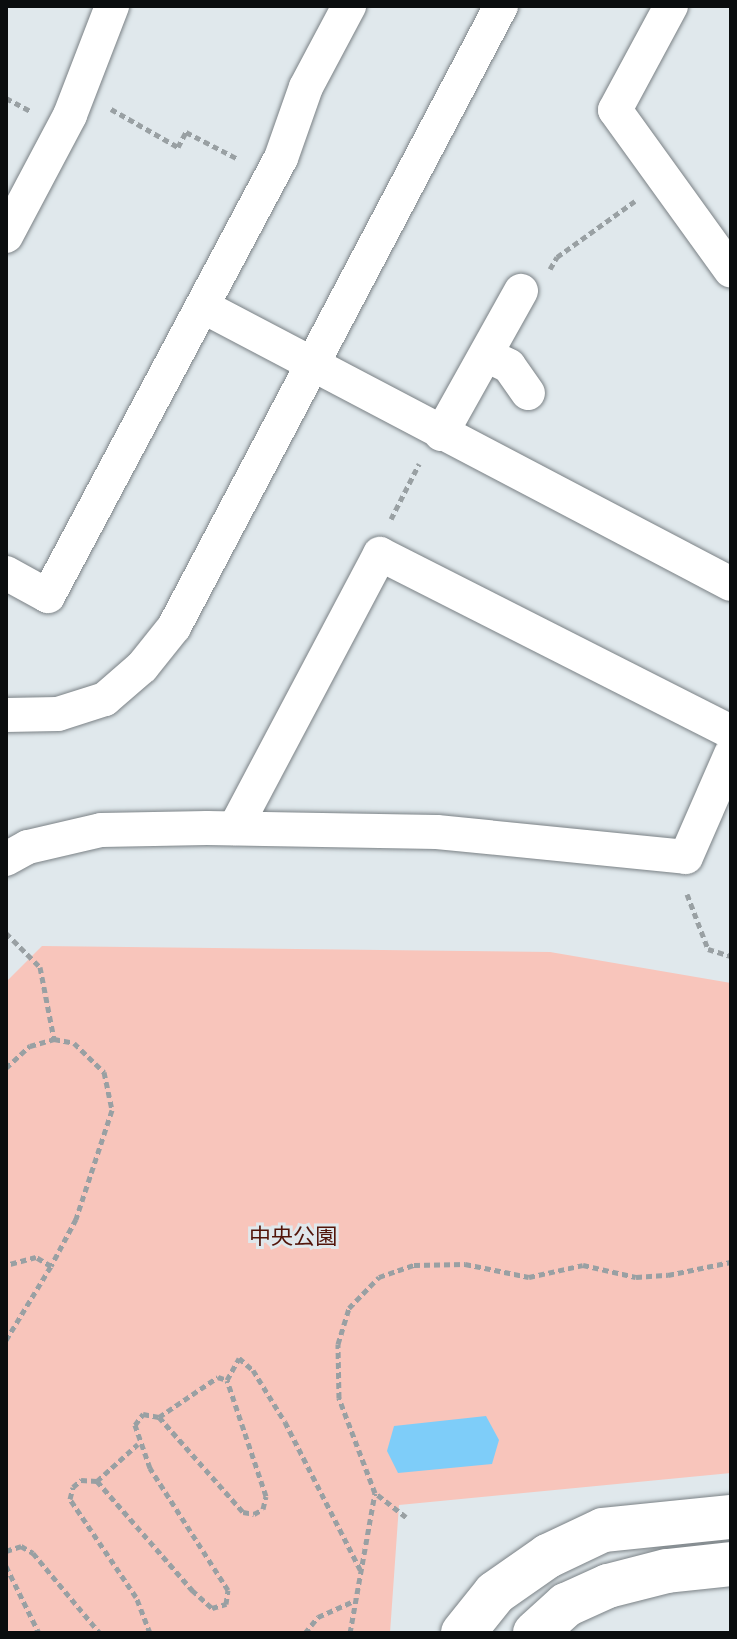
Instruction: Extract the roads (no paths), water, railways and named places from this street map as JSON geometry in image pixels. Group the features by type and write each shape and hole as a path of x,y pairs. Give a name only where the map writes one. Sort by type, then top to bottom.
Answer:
{"street":[{"path":"6,236 78,92 112,6"},
{"path":"6,573 48,596 271,176 306,87 349,6"},
{"path":"6,715 58,714 105,699 142,667 174,627 501,6"},
{"path":"671,6 615,110 731,271"},
{"path":"441,434 488,356 521,291"},
{"path":"204,307 731,584"},
{"path":"488,356 509,366 528,393"},
{"path":"235,828 380,554 731,732"},
{"path":"6,859 28,847 101,830 235,828 437,832 686,857 731,754"},
{"path":"463,1633 495,1593 548,1556 603,1530 731,1517"},
{"path":"535,1633 566,1605 608,1586 667,1571 731,1564"}],"park label":[{"name":"中央公園","path":"293,1237"}]}
